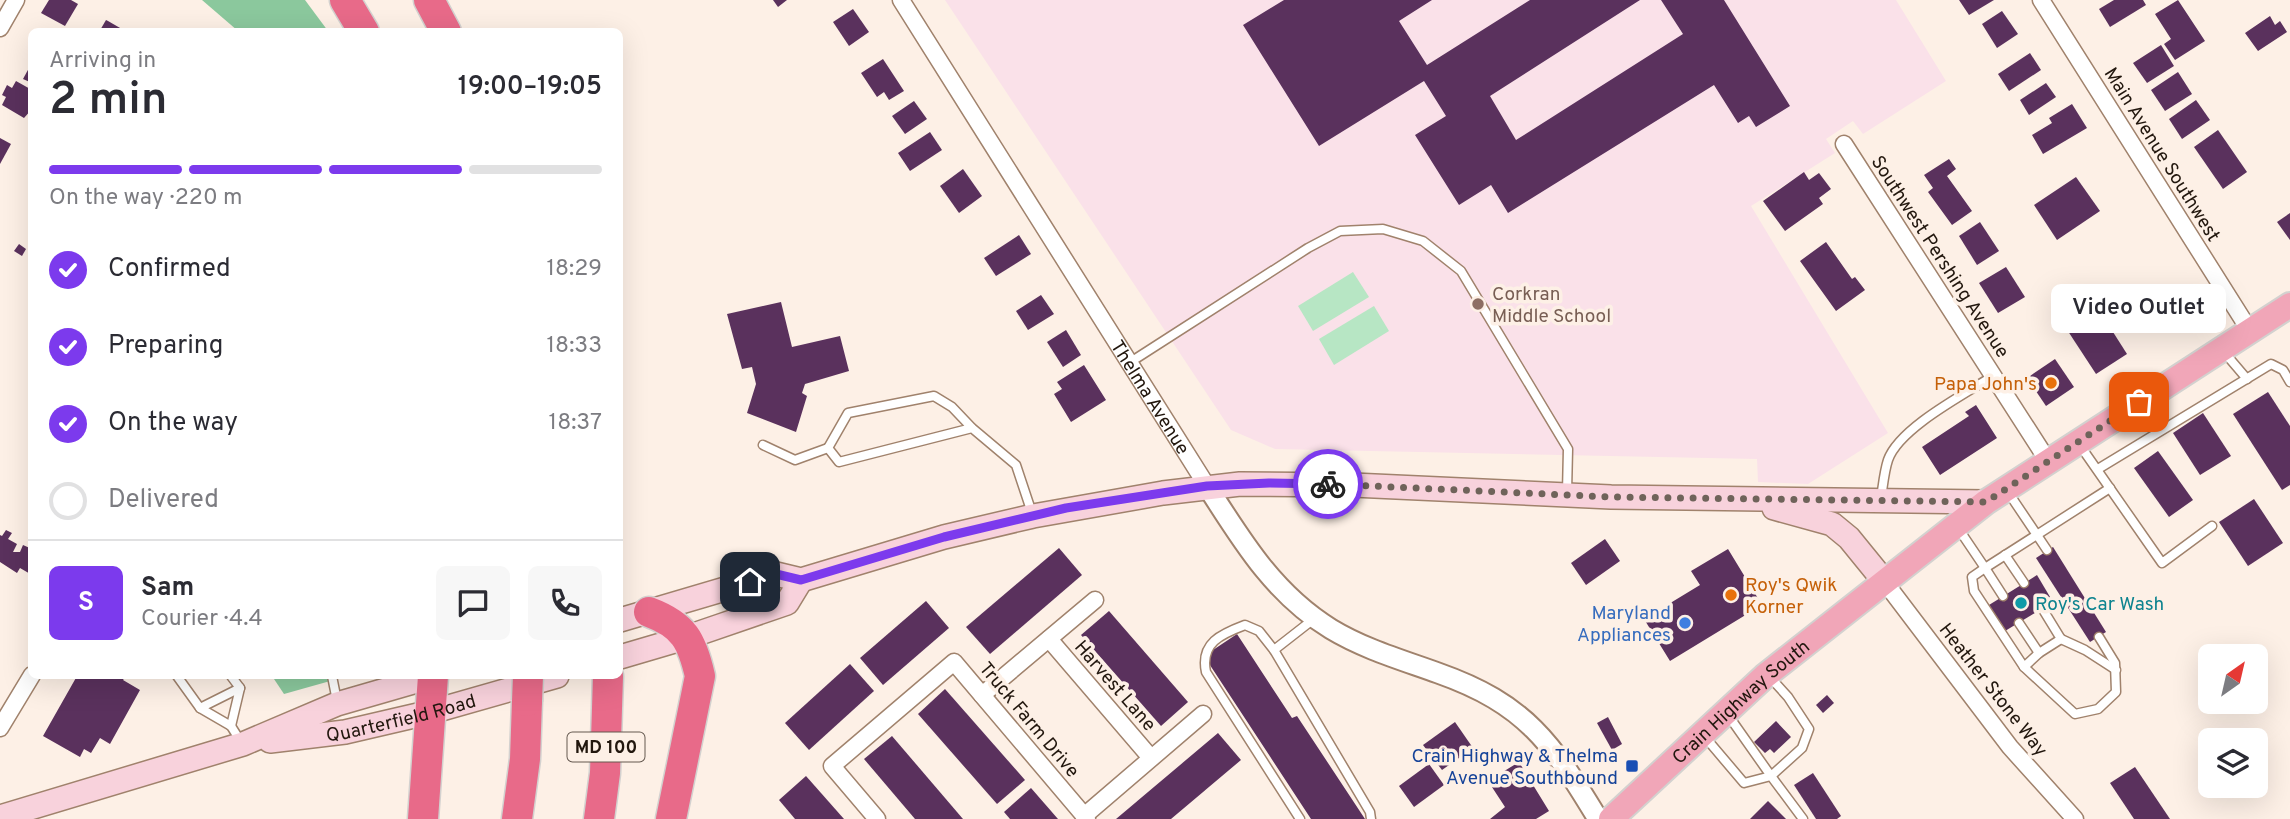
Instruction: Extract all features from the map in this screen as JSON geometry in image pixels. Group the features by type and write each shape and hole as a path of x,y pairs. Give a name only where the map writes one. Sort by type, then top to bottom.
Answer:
{"highway":[{"path":"345,0 362,28"},
{"path":"429,0 444,28"},
{"path":"649,611 664,618 688,637 700,676 671,819"},
{"path":"423,819 434,679"},
{"name":"MD 100","path":"599,819 605,773 608,679"},
{"path":"517,819 525,759 527,688"}],"main road":[{"name":"Crain Highway South","path":"1611,819 1768,674 1956,525 2077,441 2289,309"},
{"path":"623,619 776,574 801,580 944,537 1033,516 1207,486 1306,484 1567,495 1881,501 1996,495"},
{"path":"1737,499 1832,524 1849,538 1884,582"},
{"path":"623,656 787,603 801,580"},
{"name":"Quarterfield Road","path":"0,817 237,735 424,679"},
{"name":"Quarterfield Road","path":"237,735 345,732 431,712 546,679"}],"street":[{"path":"0,27 16,0"},
{"name":"Thelma Avenue","path":"901,0 1207,486 1266,575 1286,596 1349,639 1461,682 1514,711 1530,723 1552,747 1598,819"},
{"name":"Main Avenue Southwest","path":"2041,0 2250,331"},
{"name":"Southwest Pershing Avenue","path":"1844,144 2048,461"},
{"name":"Heather Stone Way","path":"1884,582 2010,747 2075,819"},
{"path":"982,695 1095,600"},
{"name":"Harvest Lane","path":"1049,639 1151,758"},
{"name":"Truck Farm Drive","path":"877,819 832,766 954,662 1086,817"},
{"path":"0,727 30,679"},
{"path":"1086,817 1203,714"}],"lane":[{"path":"1129,363 1308,247 1340,231 1383,229 1423,241 1461,271 1568,449 1567,495"},
{"path":"2222,349 2247,379"},
{"path":"2098,469 2271,364 2283,370 2290,382"},
{"path":"1881,501 1887,461 1894,448 1915,426 1993,376"},
{"path":"762,445 796,460 828,448 848,413 933,396 952,407 972,428 1016,465 1033,516"},
{"path":"828,448 839,462 972,428"},
{"path":"2077,441 2162,563 2213,526"},
{"path":"2099,637 2115,663 2116,692 2098,709 2075,715 2024,667 1974,591 1972,577 2110,488"},
{"path":"1996,495 2036,534 2047,550"},
{"path":"1956,525 2003,596"},
{"path":"2005,555 2024,583"},
{"path":"2042,608 2061,639 2085,650 2116,670"},
{"path":"1274,650 1315,618"},
{"path":"2019,623 2039,653"},
{"path":"1300,819 1206,672 1203,659 1206,649 1225,632 1245,625 1259,631 1274,650 1370,813 1371,819"},
{"path":"2024,667 2039,653 2061,639"},
{"path":"1703,734 1744,783 1771,776 1802,748 1809,729 1768,674"},
{"path":"179,679 200,708 237,735"},
{"path":"233,679 240,688 237,735"},
{"path":"333,679 337,704"},
{"path":"200,708 240,688"},
{"path":"1726,713 1803,819"}],"shaded area":[{"name":"Corkran Middle School","path":"945,0 1896,0 1946,81 1863,134 1853,121 1826,139 1835,153 1751,206 1888,433 1808,484 1758,482 1757,459 1275,449 1231,430"}],"green space":[{"path":"202,0 305,0 326,28 235,28"},
{"path":"1353,272 1369,297 1313,331 1298,306"},
{"path":"1374,306 1389,331 1334,365 1319,339"},
{"path":"274,679 337,679 284,694"}],"building":[{"path":"49,0 71,0 78,4 65,26 41,13"},
{"path":"773,0 787,0 778,7"},
{"path":"1284,0 1432,0 1399,21 1427,65 1530,0 1640,0 1490,96 1516,140 1683,34 1661,0 1724,0 1790,106 1756,127 1749,116 1738,123 1714,85 1508,213 1491,185 1459,205 1415,135 1446,116 1424,81 1319,146 1243,25"},
{"path":"1959,0 1994,0 1969,15"},
{"path":"2114,0 2143,0 2146,5 2110,27 2099,9"},
{"path":"2178,0 2205,41 2175,60 2164,44 2171,39 2155,14"},
{"path":"853,9 869,32 849,46 833,22"},
{"path":"2002,11 2018,34 1997,48 1982,24"},
{"path":"2270,16 2275,25 2280,21 2287,32 2258,51 2245,33"},
{"path":"106,20 120,28 101,28"},
{"path":"2161,45 2174,66 2147,83 2133,63"},
{"path":"2030,53 2041,70 2009,91 1998,74"},
{"path":"883,59 904,91 889,100 884,92 877,97 861,73"},
{"path":"2178,72 2192,94 2165,111 2151,90"},
{"path":"16,81 28,88 28,114 24,118 2,105 6,97 2,95 7,85 12,88"},
{"path":"2046,83 2056,97 2029,115 2020,100"},
{"path":"2196,100 2210,120 2182,139 2169,119"},
{"path":"914,101 927,119 905,134 892,116"},
{"path":"2072,104 2087,128 2043,154 2032,135 2052,123 2049,118"},
{"path":"2218,130 2247,172 2223,189 2194,147"},
{"path":"930,132 942,150 910,171 898,153"},
{"path":"0,138 11,144 0,164"},
{"path":"1949,159 1956,169 1947,176 1972,211 1952,225 1928,192 1933,188 1924,175"},
{"path":"963,169 982,196 959,213 940,186"},
{"path":"1804,172 1809,180 1819,173 1831,189 1819,198 1823,204 1785,231 1763,201"},
{"path":"2076,177 2100,211 2057,240 2034,205"},
{"path":"2290,213 2290,240 2277,222"},
{"path":"1980,222 1999,251 1977,265 1959,236"},
{"path":"1019,235 1031,254 996,276 984,258"},
{"path":"1826,242 1852,279 1855,277 1865,290 1836,311 1800,261"},
{"path":"19,244 26,249 22,256 14,251"},
{"path":"2006,267 2025,297 1998,313 1979,283"},
{"path":"2157,285 2177,316 2157,329 2137,298"},
{"path":"1041,295 1054,314 1028,330 1016,311"},
{"path":"2092,299 2127,354 2096,374 2060,319"},
{"path":"781,302 792,347 840,336 849,371 805,384 802,393 807,396 796,432 747,413 756,384 752,367 742,369 727,314"},
{"path":"1066,330 1081,355 1063,367 1047,342"},
{"name":"Papa John's","path":"2055,359 2074,387 2046,406 2027,378"},
{"path":"1084,365 1106,400 1071,422 1054,394 1062,389 1057,382"},
{"path":"2268,392 2290,426 2290,485 2282,490 2233,414"},
{"path":"1976,405 1997,438 1940,475 1922,447 1969,416 1965,412"},
{"path":"2203,413 2231,456 2200,475 2173,433"},
{"path":"2158,451 2193,500 2169,517 2134,468"},
{"path":"2254,499 2283,543 2248,566 2219,522"},
{"path":"6,530 12,533 8,539 17,544 13,552 20,552 23,545 28,547 28,573 20,568 17,573 0,562 0,535"},
{"path":"1605,539 1620,561 1586,585 1571,563"},
{"path":"2053,547 2106,632 2090,642 2036,558"},
{"path":"1059,548 1082,575 990,654 966,627"},
{"path":"1728,549 1762,605 1670,661 1644,619 1700,585 1691,571"},
{"name":"Roy's Car Wash","path":"2037,575 2053,602 2005,631 1989,605"},
{"path":"926,601 949,628 883,685 860,658"},
{"path":"1109,611 1188,702 1161,726 1081,635"},
{"path":"1237,634 1292,718 1297,716 1365,819 1311,819 1204,656"},
{"path":"850,664 874,691 809,750 785,723"},
{"path":"75,679 124,679 140,690 110,744 100,738 91,753 84,749 80,757 43,736"},
{"path":"945,689 1025,780 997,804 918,714"},
{"path":"1827,695 1834,703 1823,713 1816,705"},
{"path":"1608,717 1622,744 1612,750 1597,723"},
{"path":"1776,721 1791,737 1774,753 1770,749 1765,753 1754,742"},
{"path":"1455,722 1473,748 1442,770 1423,745"},
{"path":"1218,733 1241,760 1171,819 1116,819"},
{"path":"892,736 963,819 915,819 864,759"},
{"path":"1519,762 1549,811 1536,819 1490,819 1505,807 1488,781"},
{"path":"1429,764 1444,785 1414,807 1399,786"},
{"path":"2135,767 2170,819 2134,819 2110,783"},
{"path":"1813,773 1841,816 1837,819 1816,819 1794,785"},
{"path":"806,776 844,819 795,819 779,800"},
{"path":"1031,788 1058,819 1010,819 1004,812"},
{"path":"1768,801 1786,819 1750,819"}],"way so far":[{"path":"1328,484 1611,497 1986,502 2139,402"}],"place":[{"name":"Corkran Middle School","path":"1478,304"},
{"name":"Papa John's","path":"2051,383"},
{"name":"Video Outlet","path":"2139,402"},
{"name":"Roy's Qwik Korner","path":"1731,595"},
{"name":"Roy's Car Wash","path":"2021,603"},
{"name":"Maryland Appliances","path":"1685,623"},
{"name":"Crain Highway & Thelma Avenue Southbound","path":"1632,766"}],"route":[{"path":"750,582 776,574 801,580 944,537 1066,508 1207,486 1328,484"}]}
